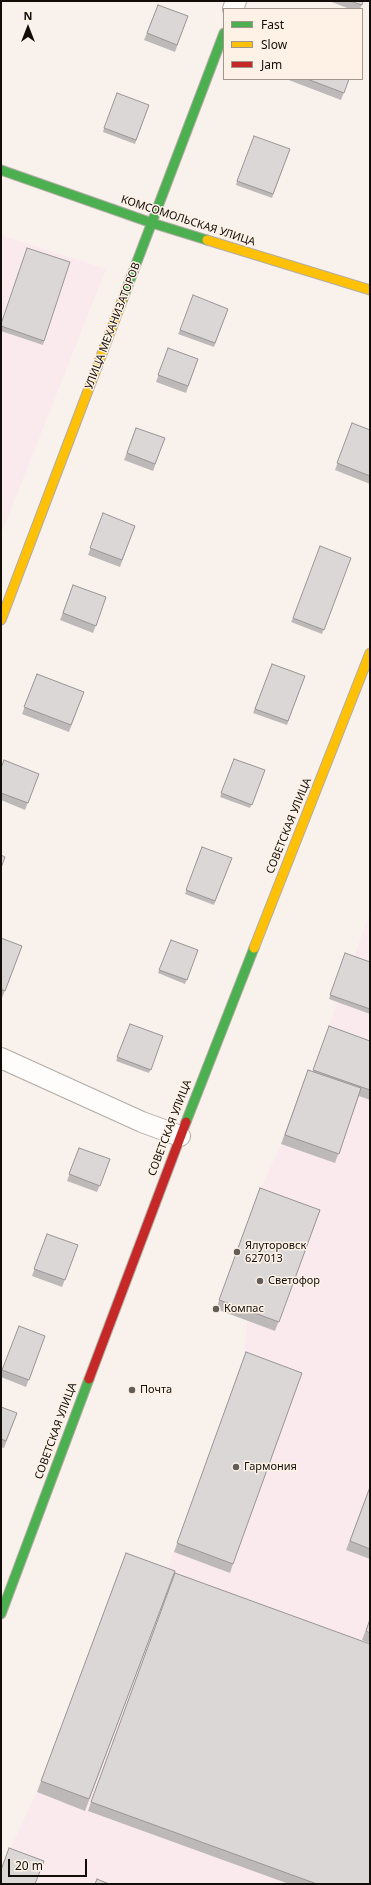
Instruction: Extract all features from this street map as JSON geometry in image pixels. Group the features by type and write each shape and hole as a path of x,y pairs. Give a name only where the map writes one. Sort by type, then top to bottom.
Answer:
{"street":[{"name":"УЛИЦА МЕХАНИЗАТОРОВ","path":"1,620 223,36"},
{"name":"КОМСОМОЛЬСКАЯ УЛИЦА","path":"1,170 152,223 370,290"},
{"name":"СОВЕТСКАЯ УЛИЦА","path":"1,1614 180,1136 370,653"},
{"path":"1,1058 142,1122 180,1136"}],"shaded area":[{"path":"1,235 106,269 1,535"},
{"path":"370,912 370,1884 1,1884 1,1870 37,1792 122,1564 164,1578 243,1361 247,1321 275,1331 316,1219 257,1197 281,1144 304,1079 310,1079"}],"building":[{"path":"350,1 363,1 362,5"},
{"path":"158,5 188,16 177,45 147,33"},
{"path":"310,80 349,80 344,93"},
{"path":"117,93 149,105 136,140 104,128"},
{"path":"254,136 290,149 273,194 237,181"},
{"path":"27,248 70,262 44,341 1,326"},
{"path":"193,295 228,309 215,343 180,330"},
{"path":"168,348 198,359 188,386 158,375"},
{"path":"352,423 370,430 370,476 337,463"},
{"path":"136,428 165,438 155,464 127,453"},
{"path":"103,513 135,526 122,560 90,548"},
{"path":"320,546 351,558 324,630 293,618"},
{"path":"73,585 106,597 96,626 63,613"},
{"path":"272,664 305,676 288,721 255,709"},
{"path":"37,674 84,692 71,725 24,707"},
{"path":"234,759 265,770 252,805 221,793"},
{"path":"4,760 39,774 28,803 1,793 1,768"},
{"path":"202,847 232,858 215,901 186,890"},
{"path":"1,855 5,857 1,868"},
{"path":"1,938 22,946 5,991 1,989"},
{"path":"171,940 198,950 187,980 159,970"},
{"path":"345,953 370,962 370,1009 330,995"},
{"path":"130,1024 163,1036 151,1070 117,1057"},
{"path":"329,1026 370,1041 370,1090 313,1070"},
{"path":"308,1070 361,1088 339,1154 285,1135"},
{"path":"79,1148 110,1159 100,1186 69,1174"},
{"name":"Светофор","path":"260,1188 320,1210 279,1322 219,1300"},
{"path":"47,1234 78,1245 65,1280 34,1269"},
{"path":"19,1326 45,1336 29,1380 2,1370"},
{"name":"Гармония","path":"246,1352 302,1373 233,1564 177,1543"},
{"path":"1,1407 17,1413 6,1441 1,1439"},
{"path":"370,1487 370,1549 350,1541"},
{"path":"126,1553 175,1571 89,1799 41,1781"},
{"path":"175,1573 370,1644 370,1884 317,1884 91,1802"},
{"path":"370,1619 370,1633 366,1631"},
{"path":"9,1848 44,1861 35,1884 1,1884 1,1870"},
{"path":"97,1879 109,1884 95,1884"}],"traffic: fast":[{"path":"122,301 223,36"},
{"path":"1,170 152,223 207,240"},
{"path":"186,1122 254,948"},
{"path":"1,1614 89,1379"}],"traffic: slow":[{"path":"207,240 370,290"},
{"path":"1,620 122,301"},
{"path":"254,948 370,653"}],"traffic: jam":[{"path":"89,1379 186,1122"}],"place":[{"name":"Ялуторовск 627013","path":"237,1252"},
{"name":"Светофор","path":"260,1281"},
{"name":"Компас","path":"216,1309"},
{"name":"Почта","path":"132,1390"},
{"name":"Гармония","path":"236,1467"}]}
